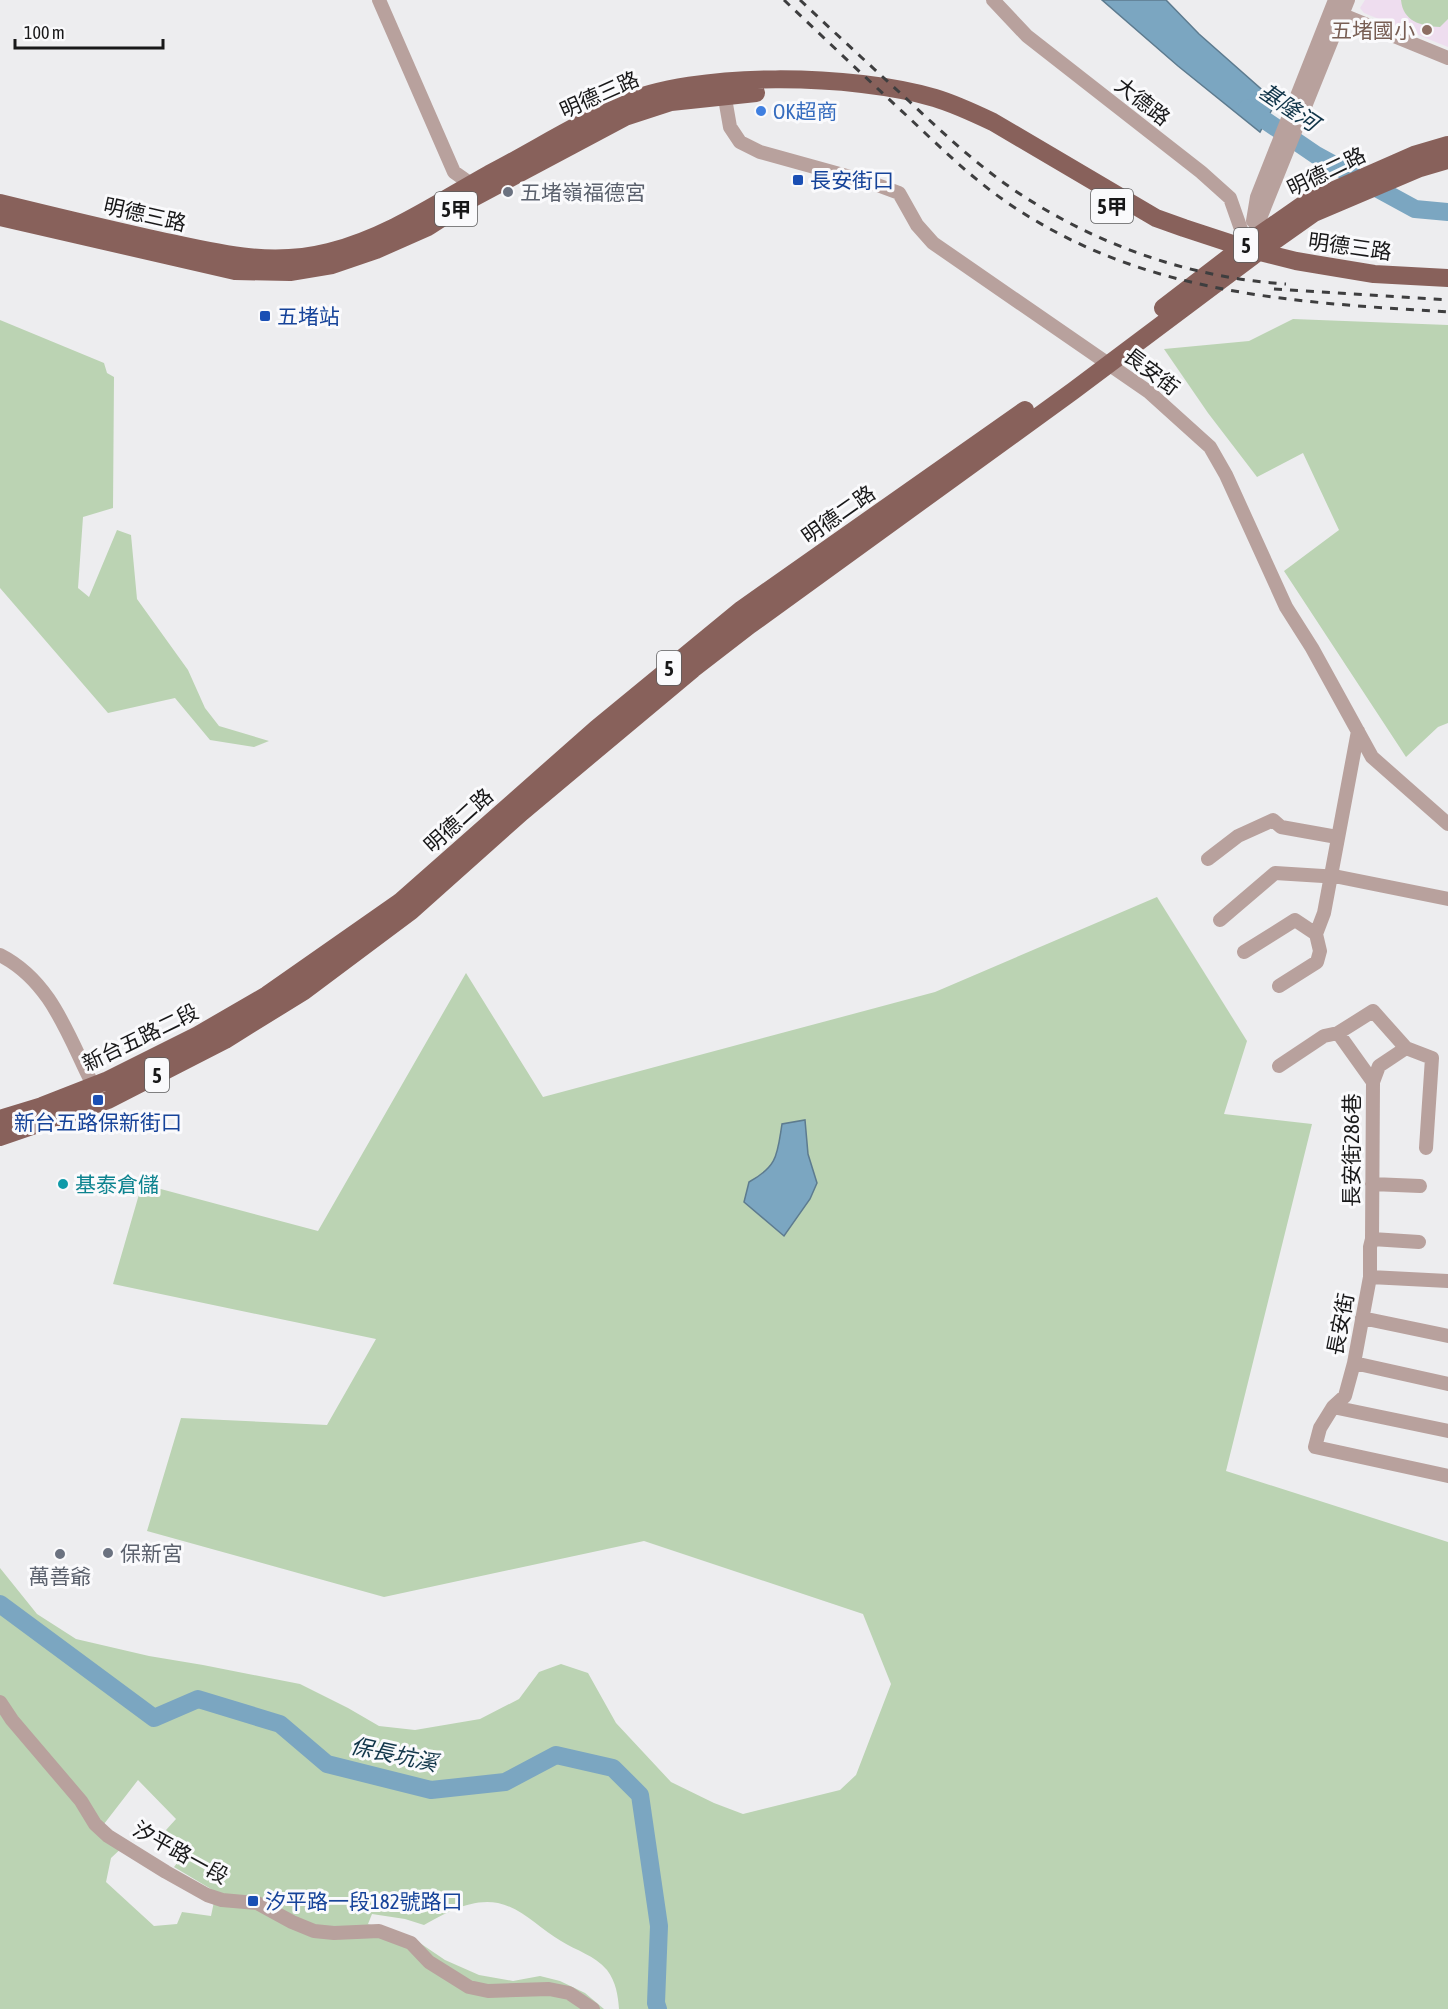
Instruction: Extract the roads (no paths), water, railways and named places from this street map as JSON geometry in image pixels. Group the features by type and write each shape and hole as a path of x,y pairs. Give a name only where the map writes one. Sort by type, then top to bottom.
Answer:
{"main road":[{"name":"明德三路","path":"0,217 237,257 289,258 329,252 450,206 620,104 668,90 724,89 819,80 934,98 1156,218 1248,249 1296,261 1374,274 1448,278"},
{"name":"明德二路","path":"1069,387 1245,245 1307,202 1414,155 1448,145"},
{"name":"明德二路","path":"298,984 411,911 522,812 693,669 1069,387 1314,213 1420,168 1448,160"},
{"name":"明德三路","path":"0,203 104,235"},
{"name":"新台五路二段","path":"0,1119 42,1106 106,1081 298,984"},
{"name":"新台五路二段","path":"0,1137 108,1100 225,1040 298,984"}],"street":[{"path":"379,0 454,172 450,206"},
{"name":"大德路","path":"993,0 1027,36 1201,172 1230,198 1248,249"},
{"path":"1248,249 1262,199 1336,8 1348,0"},
{"path":"1336,8 1448,58"},
{"name":"長安街","path":"724,89 730,127 740,142 760,152 872,183 899,193 917,225 933,243 1149,392 1210,447 1226,475 1286,607 1312,648 1372,757 1448,824"},
{"path":"454,172 477,188"},
{"path":"1279,986 1317,962 1320,951 1316,934 1324,913 1358,731"},
{"path":"1208,859 1238,836 1273,820 1281,826 1337,837"},
{"path":"1220,920 1275,873 1330,876 1448,898"},
{"path":"1244,952 1295,920 1316,934"},
{"path":"0,955 18,964 54,1005 89,1077"},
{"path":"1279,1066 1324,1036 1338,1034 1373,1011 1406,1048 1432,1059 1426,1148"},
{"name":"長安街286巷","path":"1338,1034 1372,1082 1370,1276"},
{"path":"1372,1082 1379,1066 1406,1048"},
{"path":"1372,1184 1420,1186"},
{"path":"1372,1239 1419,1242"},
{"name":"長安街","path":"1448,1281 1370,1276 1354,1363 1345,1396 1333,1407 1320,1428 1315,1447 1448,1476"},
{"path":"1362,1318 1448,1336"},
{"path":"1354,1363 1448,1384"},
{"path":"1333,1407 1448,1431"},
{"name":"汐平路一段","path":"0,1702 12,1720 81,1801 95,1824 166,1872 207,1895 222,1900 257,1903 314,1931 334,1933 379,1931 411,1942 429,1962 469,1987 488,1991 549,1989 569,1993 593,2009"}],"water":[{"name":"基隆河","path":"1102,0 1166,0 1199,34 1276,102 1260,132 1178,66"},
{"path":"805,1120 808,1154 817,1183 810,1199 784,1236 744,1202 749,1182 766,1171 774,1159 782,1124"}],"waterway":[{"name":"基隆河","path":"1247,108 1316,155 1415,209 1448,212"},
{"name":"保長坑溪","path":"0,1604 154,1718 198,1699 280,1724 327,1764 431,1790 505,1782 556,1755 613,1768 640,1795 659,1926 656,2003 658,2009"}],"railway":[{"path":"784,0 966,171 1005,201 1056,232 1109,257 1163,275 1218,288 1332,304 1448,312"},
{"path":"800,0 960,148 986,170 1045,209 1110,242 1178,266 1214,274 1286,284"},
{"path":"1274,289 1448,300"}],"place":[{"name":"五堵國小","path":"1427,30"},
{"name":"OK超商","path":"761,111"},
{"name":"長安街口","path":"798,180"},
{"name":"五堵嶺福德宮","path":"508,192"},
{"name":"五堵站","path":"265,316"},
{"name":"新台五路保新街口","path":"98,1100"},
{"name":"基泰倉儲","path":"63,1184"},
{"name":"保新宮","path":"108,1553"},
{"name":"萬善爺","path":"60,1554"},
{"name":"汐平路一段182號路口","path":"253,1901"}]}
